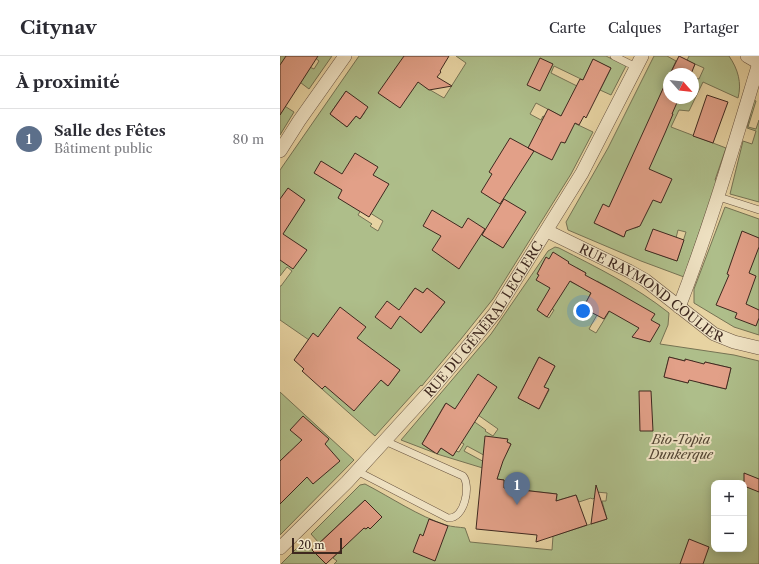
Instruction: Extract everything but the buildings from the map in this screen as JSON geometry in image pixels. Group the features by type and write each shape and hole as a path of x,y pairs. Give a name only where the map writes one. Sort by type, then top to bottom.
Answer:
{"street":[{"path":"280,151 299,121 346,56"},
{"path":"679,307 701,251 755,89 753,59"},
{"name":"RUE DU GÉNÉRAL LECLERC","path":"280,548 357,471 435,385 481,331 508,293 589,161 639,62"},
{"name":"RUE RAYMOND COULIER","path":"546,232 629,271 653,286 714,334 734,342 759,348"}],"lane":[{"path":"614,56 639,62"},
{"path":"719,197 759,210"},
{"path":"357,471 448,518 455,517 461,512 467,487 466,478 384,440"}],"green space":[{"path":"280,56 286,56 314,69 319,61 313,56 332,56 309,89 280,67"},
{"path":"359,56 405,56 426,85 425,87 444,98 466,63 456,56 606,56 626,66 611,95 600,90 611,68 593,60 583,80 554,66 551,73 579,87 561,116 536,103 530,114 541,120 543,116 553,121 547,134 565,143 574,123 593,132 571,174 493,299 422,386 421,385 375,436 322,389 330,380 315,373 296,357 309,340 280,320 280,286 292,271 287,267 280,276 280,170","holes":["346,91 365,112 360,119 356,116 347,127 330,114","362,208 383,221 378,231 370,226 372,224 358,215","525,212 503,248 482,235 492,220","415,288 423,293 427,288 445,302 421,333 411,325 408,297","365,345 400,370 388,386 372,373"]},
{"path":"654,56 667,56 676,61 673,68 663,68 663,89 660,96 663,98 663,104 692,104 689,111 679,110 671,127 726,148 715,180 717,181 684,277 641,261 568,230 566,222 608,148","holes":["652,201 638,227 635,228 629,225 623,237 595,223 609,207","653,230 676,238 678,230 686,232 677,261 646,250"]},
{"path":"689,56 729,56 735,66 738,76 740,87 738,98 703,82 699,90 699,79 704,68 695,64 693,68 685,65"},
{"path":"754,100 756,101 748,127 756,129 759,120 759,202 730,194 743,141 752,144 756,131 747,128"},
{"path":"280,103 294,112 280,135"},
{"path":"725,207 759,219 759,335 734,327 694,303 694,289"},
{"name":"Bio-Topia Dunkerque","path":"555,247 574,255 630,286 669,313 668,325 660,344 734,355 759,361 759,564 334,564 337,561 333,558 363,527 366,529 382,517 365,500 319,543 311,534 360,485 365,484 425,517 448,526 465,528 470,542 552,550 553,536 607,519 602,501 606,501 607,493 596,492 595,498 579,502 576,495 559,500 556,509 557,494 504,488 504,480 497,479 499,473 437,454 441,448 453,456 456,451 459,452 464,444 451,436 469,418 493,436 498,429 468,408 463,414 445,404 422,444 435,453 401,440 491,334 548,251","holes":["577,268 586,273 579,286 571,282","597,281 613,290 604,308 609,312 596,333 589,329 597,315 583,308","542,302 554,310 549,318 537,310","539,357 555,366 544,387 549,390 539,409 518,398","669,357 685,361 693,361 688,383 664,377","705,362 731,368 726,389 700,383","500,438 511,444 506,454","467,446 491,459 488,464 464,451"]},
{"path":"280,392 354,460 280,535 280,475 289,452 280,461"},
{"path":"304,541 326,564 281,564"}],"place":[{"name":"Salle des Fêtes","path":"517,505"}]}
